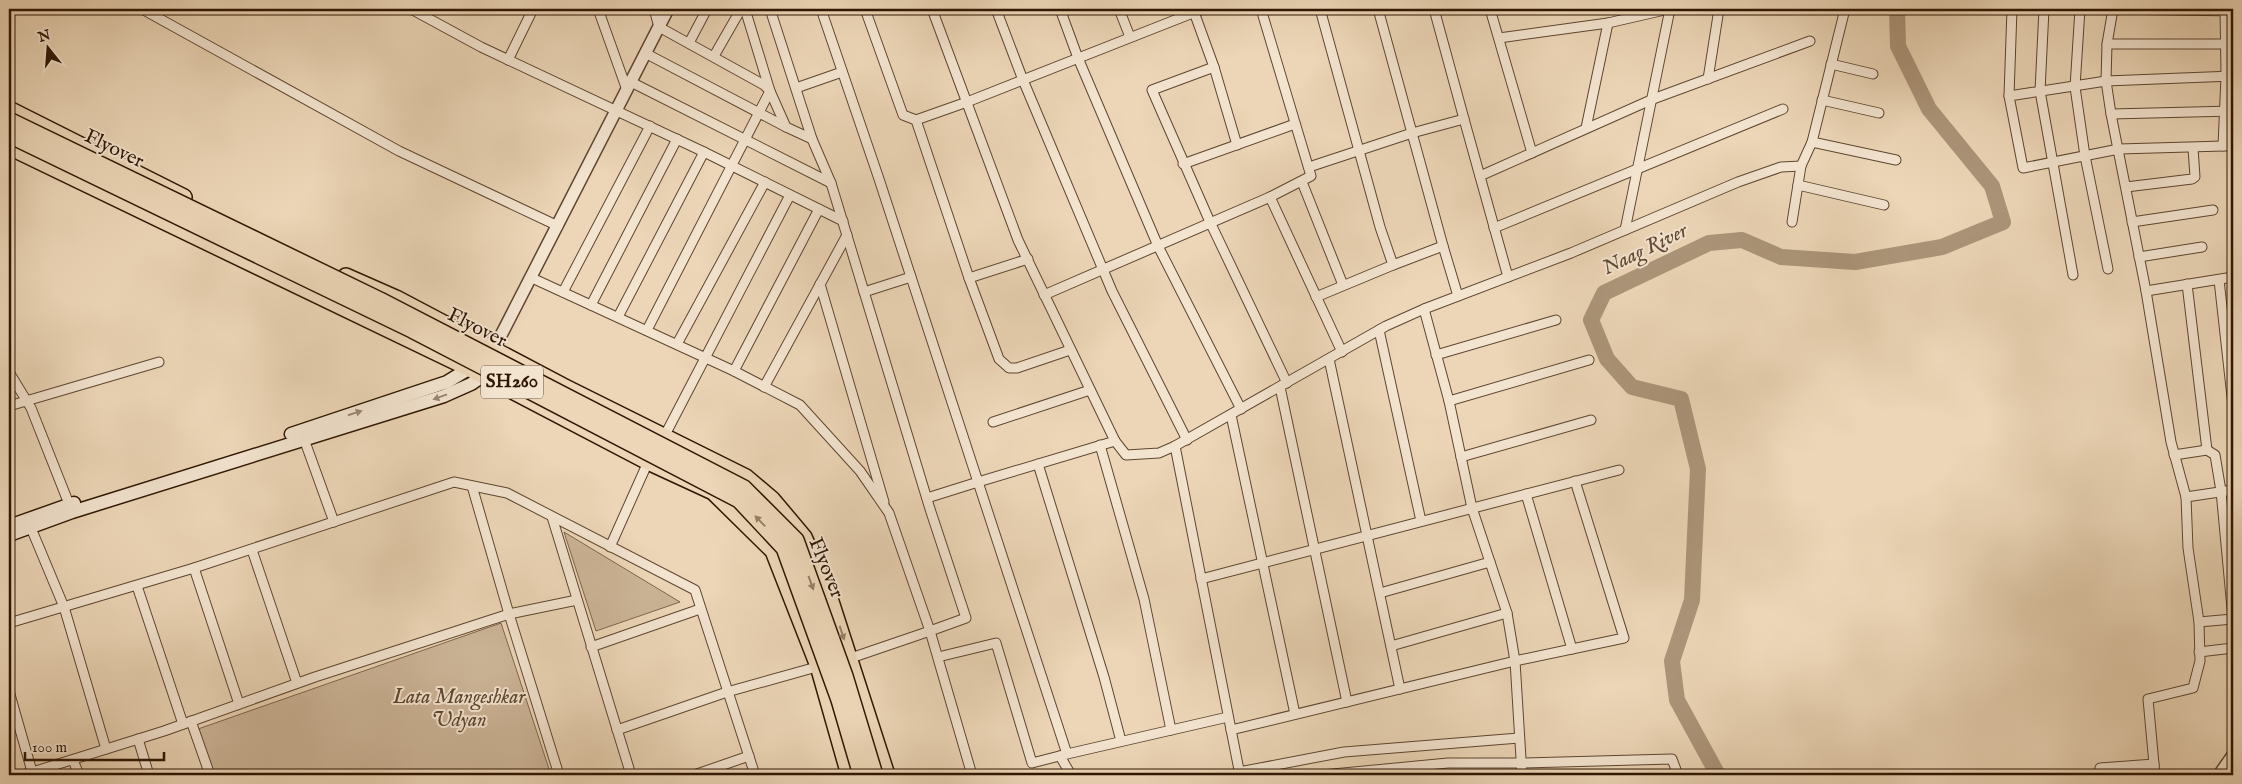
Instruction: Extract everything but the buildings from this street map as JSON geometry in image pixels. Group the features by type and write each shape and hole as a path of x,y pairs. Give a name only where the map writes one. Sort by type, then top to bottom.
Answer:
{"highway":[{"path":"9,108 322,266 396,298 746,477 772,499 804,537 827,589 887,775"},
{"name":"Flyover","path":"9,120 380,300 744,488 796,540 845,676 875,775"},
{"name":"Flyover","path":"9,135 412,330 740,500 784,548 839,700 861,775"},
{"name":"SH260","path":"9,147 477,372 648,462 713,492 773,551 818,666 849,775"}],"main road":[{"path":"9,535 30,523 70,508 477,372 501,353"},
{"path":"70,508 444,396 471,384 477,372"},
{"path":"9,526 30,523"}],"street":[{"path":"142,9 399,151 558,226"},
{"path":"411,9 481,48 732,165 843,221"},
{"path":"508,60 533,9"},
{"path":"598,9 629,86 745,138 831,183"},
{"path":"654,9 659,26 756,79 770,91"},
{"path":"501,353 532,278 668,9"},
{"path":"689,43 707,9"},
{"path":"714,56 741,9"},
{"path":"745,9 770,91 786,127"},
{"path":"617,730 727,692 818,666 850,659 966,618 927,498 831,183 812,139 770,9"},
{"path":"820,9 911,277 1071,775"},
{"path":"865,9 903,115 916,120 967,102 1199,10 1237,145"},
{"path":"932,9 1028,259 1115,441 1126,455 1159,453 1175,446 1378,330 1424,309 1625,230 1738,182 1781,167 1801,166"},
{"path":"996,9 1023,80 1103,271 1186,440"},
{"path":"1060,9 1078,58 1158,246 1241,409"},
{"path":"1118,9 1130,37"},
{"path":"1044,295 1270,197 1311,176 1261,9"},
{"path":"1320,9 1380,227 1393,265"},
{"path":"1378,9 1458,296"},
{"path":"1434,9 1508,277"},
{"path":"1490,9 1532,153"},
{"path":"1499,38 1608,23 1670,9 1625,230"},
{"path":"1708,79 1719,9"},
{"path":"1792,222 1801,166 1812,142 1845,9"},
{"path":"2012,9 2009,96 2023,168 2119,149 2233,146"},
{"path":"2044,9 2040,90 2073,275"},
{"path":"2080,9 2075,86 2085,156 2108,269"},
{"path":"2155,775 2149,730 2148,698 2193,688 2200,661 2199,622 2188,548 2186,497 2174,455 2146,291 2106,81 2107,44 2113,9 2228,10 2229,111 2223,146"},
{"path":"1586,128 1608,23"},
{"path":"1480,176 1653,99 1810,41"},
{"path":"2107,44 2229,44"},
{"path":"645,53 812,139"},
{"path":"1831,64 1874,74"},
{"path":"1214,67 1152,90 1183,164 1284,385 1313,550 1347,702"},
{"path":"796,88 842,72"},
{"path":"2009,96 2106,81 2229,76"},
{"path":"647,330 770,91"},
{"path":"1822,100 1879,114"},
{"path":"1494,228 1783,110"},
{"path":"2111,114 2229,111"},
{"path":"1309,167 1412,133 1464,119"},
{"path":"916,120 969,278 999,359 1009,368 1017,368 1070,350"},
{"path":"1183,164 1295,124"},
{"path":"563,292 650,126"},
{"path":"592,305 677,139"},
{"path":"1812,142 1896,160"},
{"path":"2126,188 2192,179 2194,176 2193,148"},
{"path":"618,317 704,152"},
{"path":"677,344 765,182"},
{"path":"1302,182 1343,285"},
{"path":"1798,185 1884,204"},
{"path":"665,435 790,195"},
{"path":"1270,197 1342,352"},
{"path":"734,371 819,209"},
{"path":"2132,222 2213,210"},
{"path":"764,386 847,235"},
{"path":"1316,297 1443,246"},
{"path":"2139,257 2202,247"},
{"path":"969,278 1028,259"},
{"path":"864,292 911,277"},
{"path":"2146,291 2233,277"},
{"path":"532,278 734,371 800,406 860,471 886,509"},
{"path":"2219,280 2233,406"},
{"path":"820,284 886,509 930,631 972,775"},
{"path":"2187,284 2207,450"},
{"path":"1424,309 1449,401 1472,508 1507,612 1515,661 1522,775"},
{"path":"1436,355 1556,320"},
{"path":"1378,330 1421,521"},
{"path":"1328,360 1368,535 1400,689"},
{"path":"1449,401 1589,360"},
{"path":"9,406 159,362"},
{"path":"9,372 27,401 70,508"},
{"path":"993,422 1090,390"},
{"path":"1231,415 1261,563 1296,714"},
{"path":"1462,457 1591,420"},
{"path":"304,439 334,522"},
{"path":"927,498 1115,441"},
{"path":"1100,446 1144,599 1171,730"},
{"path":"1175,446 1240,774 1344,752 1519,738"},
{"path":"2174,455 2207,450 2215,455 2221,491 2233,619 2199,622"},
{"path":"610,547 648,462"},
{"path":"1038,464 1104,677 1121,742"},
{"path":"1201,579 1619,470"},
{"path":"1231,730 1515,661 1624,638 1575,481"},
{"path":"9,623 252,550 454,482 506,493 695,590 755,775"},
{"path":"472,486 509,614 560,775"},
{"path":"2186,497 2233,490"},
{"path":"1526,494 1572,649"},
{"path":"552,517 631,775"},
{"path":"30,523 64,607 106,749"},
{"path":"252,550 297,683"},
{"path":"1380,593 1490,562"},
{"path":"194,568 239,704"},
{"path":"137,586 187,722 210,775"},
{"path":"9,691 30,774 138,739 297,683 509,614 577,600"},
{"path":"592,647 700,609"},
{"path":"1391,646 1507,612"},
{"path":"938,657 996,643 1032,763 1228,717"},
{"path":"2199,652 2233,648"},
{"path":"138,739 149,775"},
{"path":"2219,775 2233,755"},
{"path":"694,775 749,756"},
{"path":"1322,775 1448,763 1672,759 1678,775"},
{"path":"73,760 79,775"},
{"path":"2102,775 2100,768 2154,764"}],"green space":[{"path":"564,532 680,602 596,631"},
{"name":"Lata Mangeshkar Udyan","path":"501,623 551,775 214,775 198,729"}],"waterway":[{"name":"Naag River","path":"1718,775 1677,700 1672,661 1692,600 1698,469 1681,399 1632,387 1607,359 1591,320 1604,293 1709,243 1742,240 1781,257 1855,262 1942,247 2003,222 1992,186 1929,109 1898,46 1897,9"}]}
